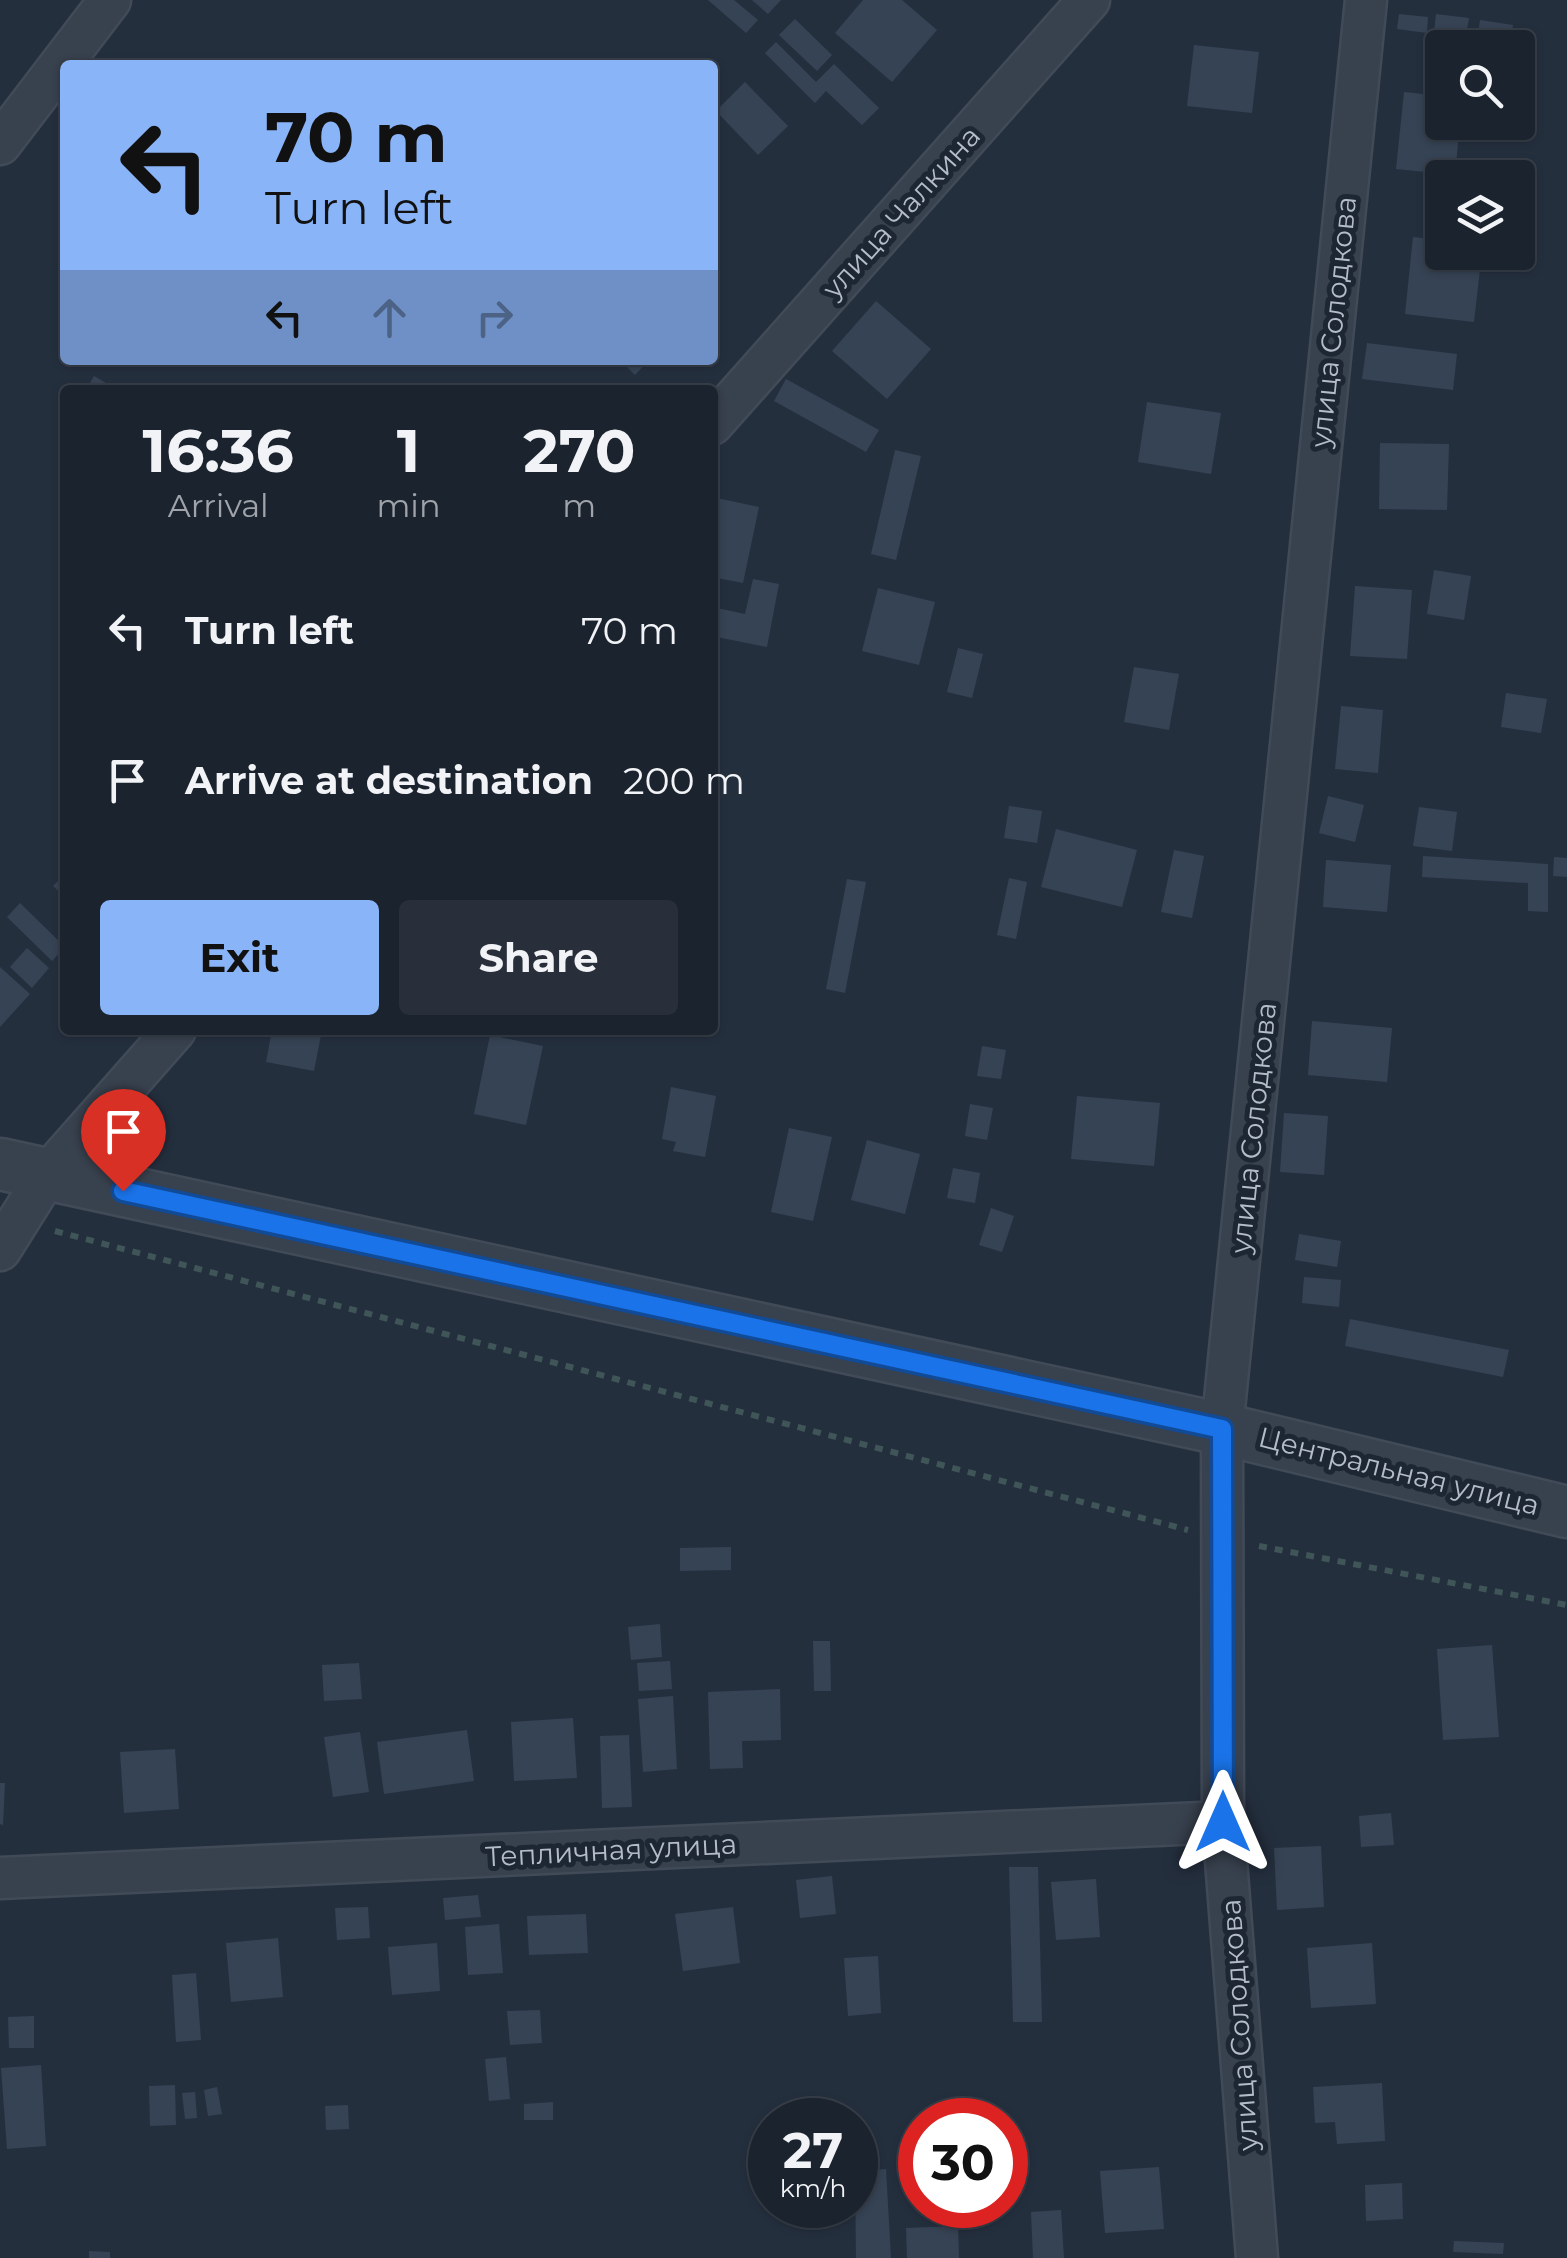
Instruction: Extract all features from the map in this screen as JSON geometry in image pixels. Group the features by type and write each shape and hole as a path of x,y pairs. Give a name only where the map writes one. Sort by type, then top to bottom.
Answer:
{"street":[{"path":"64,60 110,0"},
{"name":"улица Чалкина","path":"718,417 1089,0"},
{"name":"улица Солодкова","path":"1257,2258 1223,1822 1222,1429 1366,0"},
{"path":"0,144 60,65"},
{"path":"9,1236 24,1170 170,1035"},
{"name":"Центральная улица","path":"24,1170 1222,1429 1567,1512"},
{"name":"Тепличная улица","path":"0,1878 1223,1822"}],"path":[{"path":"9,1236 1222,1539 1567,1605"}],"building":[{"path":"708,0 734,0 758,20 746,33"},
{"path":"752,0 781,0 768,14"},
{"path":"863,0 902,0 937,30 892,82 835,33"},
{"path":"1399,14 1428,17 1425,33 1397,29"},
{"path":"1436,14 1469,18 1467,30 1434,30"},
{"path":"795,19 832,55 817,71 779,35"},
{"path":"1480,20 1513,25 1512,30 1479,30"},
{"path":"776,42 816,82 834,64 879,108 862,125 826,91 815,103 765,53"},
{"path":"1194,45 1259,52 1252,113 1187,106"},
{"path":"745,82 788,126 758,155 718,109"},
{"path":"1404,92 1425,94 1425,140 1458,140 1456,160 1425,160 1425,172 1396,169"},
{"path":"1413,237 1425,238 1425,270 1480,270 1474,322 1405,314"},
{"path":"876,301 931,349 887,399 832,351"},
{"path":"1367,343 1457,354 1453,390 1362,379"},
{"path":"625,365 644,365 635,375"},
{"path":"94,376 109,385 89,385"},
{"path":"786,379 879,430 866,452 774,401"},
{"path":"1147,402 1221,413 1211,474 1138,462"},
{"path":"1380,443 1449,444 1447,510 1379,509"},
{"path":"895,450 921,456 896,560 871,554"},
{"path":"718,498 759,507 743,583 718,578"},
{"path":"1434,570 1471,576 1464,620 1427,614"},
{"path":"753,579 779,584 767,647 718,637 718,608 745,614"},
{"path":"1355,586 1412,590 1407,659 1350,656"},
{"path":"878,588 935,602 919,665 862,651"},
{"path":"958,648 983,654 972,698 947,692"},
{"path":"1134,667 1179,674 1169,730 1124,722"},
{"path":"1506,693 1547,699 1541,733 1501,727"},
{"path":"1341,706 1383,710 1378,773 1335,769"},
{"path":"1328,796 1364,805 1355,842 1319,833"},
{"path":"1009,806 1042,811 1037,843 1004,838"},
{"path":"1419,807 1457,812 1452,851 1413,846"},
{"path":"1056,829 1137,850 1122,907 1041,887"},
{"path":"1174,850 1204,856 1192,918 1161,912"},
{"path":"1423,856 1548,864 1548,912 1528,911 1528,883 1422,877"},
{"path":"1554,857 1567,858 1567,877 1553,876"},
{"path":"1326,860 1391,865 1387,912 1323,907"},
{"path":"1009,878 1027,882 1016,939 997,935"},
{"path":"847,879 866,882 845,993 826,989"},
{"path":"20,903 60,942 60,952 52,961 7,917"},
{"path":"27,948 49,968 32,988 10,967"},
{"path":"0,967 30,994 0,1027"},
{"path":"1312,1021 1392,1028 1387,1082 1308,1075"},
{"path":"271,1035 321,1035 314,1071 266,1062"},
{"path":"490,1035 543,1046 526,1125 474,1114"},
{"path":"982,1046 1006,1050 1001,1079 977,1076"},
{"path":"671,1087 716,1096 705,1157 673,1151 676,1142 662,1139"},
{"path":"1077,1096 1160,1103 1154,1166 1071,1159"},
{"path":"970,1104 993,1108 987,1140 965,1136"},
{"path":"1284,1113 1328,1116 1324,1175 1280,1172"},
{"path":"789,1128 832,1137 813,1221 771,1212"},
{"path":"867,1140 920,1154 905,1214 851,1200"},
{"path":"953,1168 980,1173 975,1203 947,1198"},
{"path":"991,1208 1014,1216 1002,1252 979,1245"},
{"path":"1299,1234 1341,1241 1337,1267 1295,1260"},
{"path":"1304,1277 1341,1280 1339,1307 1302,1303"},
{"path":"1350,1319 1509,1350 1503,1377 1345,1346"},
{"path":"731,1547 731,1570 680,1571 680,1548"},
{"path":"660,1624 662,1657 631,1660 628,1627"},
{"path":"813,1641 830,1641 831,1691 814,1691"},
{"path":"1492,1645 1499,1737 1443,1740 1437,1649"},
{"path":"670,1661 672,1689 639,1691 637,1663"},
{"path":"359,1663 362,1699 324,1701 322,1665"},
{"path":"780,1689 781,1740 742,1741 743,1768 710,1769 708,1692"},
{"path":"673,1696 677,1769 643,1772 638,1699"},
{"path":"573,1718 577,1778 514,1781 511,1722"},
{"path":"467,1730 474,1781 384,1794 377,1742"},
{"path":"360,1732 369,1792 333,1797 324,1737"},
{"path":"629,1735 632,1807 602,1808 600,1736"},
{"path":"175,1749 179,1809 124,1813 120,1752"},
{"path":"0,1783 5,1783 3,1825 0,1824"},
{"path":"1391,1813 1394,1845 1361,1847 1359,1816"},
{"path":"1321,1846 1324,1907 1277,1910 1274,1848"},
{"path":"1009,1867 1038,1867 1042,2022 1013,2022"},
{"path":"832,1876 836,1914 800,1918 796,1880"},
{"path":"1096,1879 1100,1937 1056,1940 1051,1882"},
{"path":"478,1895 481,1917 445,1920 443,1898"},
{"path":"368,1907 370,1938 337,1940 335,1908"},
{"path":"733,1907 740,1963 683,1971 675,1914"},
{"path":"586,1914 588,1953 529,1955 527,1916"},
{"path":"499,1924 503,1973 468,1975 465,1927"},
{"path":"278,1938 283,1997 231,2002 226,1943"},
{"path":"437,1943 440,1991 392,1995 388,1947"},
{"path":"1372,1943 1376,2004 1311,2008 1307,1948"},
{"path":"878,1956 881,2013 848,2016 844,1958"},
{"path":"196,1973 201,2040 176,2042 172,1975"},
{"path":"540,2010 542,2043 510,2045 507,2011"},
{"path":"34,2016 34,2048 9,2048 8,2017"},
{"path":"506,2057 510,2099 489,2101 485,2059"},
{"path":"41,2065 46,2146 7,2149 1,2068"},
{"path":"1382,2083 1385,2141 1337,2144 1335,2122 1315,2123 1313,2087"},
{"path":"175,2085 176,2125 150,2126 149,2086"},
{"path":"217,2087 222,2114 208,2116 204,2090"},
{"path":"195,2092 197,2118 185,2119 182,2093"},
{"path":"553,2102 553,2120 524,2120 524,2104"},
{"path":"348,2105 349,2129 326,2130 325,2106"},
{"path":"1159,2167 1164,2229 1105,2233 1100,2171"},
{"path":"886,2169 891,2258 856,2258 856,2228 878,2228 878,2170"},
{"path":"1402,2183 1403,2219 1366,2221 1365,2185"},
{"path":"1061,2210 1064,2258 1033,2258 1031,2212"},
{"path":"906,2228 958,2228 959,2258 907,2258"},
{"path":"1454,2241 1504,2243 1503,2254 1453,2252"},
{"path":"89,2251 110,2252 110,2258 89,2258"}],"route":[{"path":"123,1191 1222,1429 1223,1822"}]}
